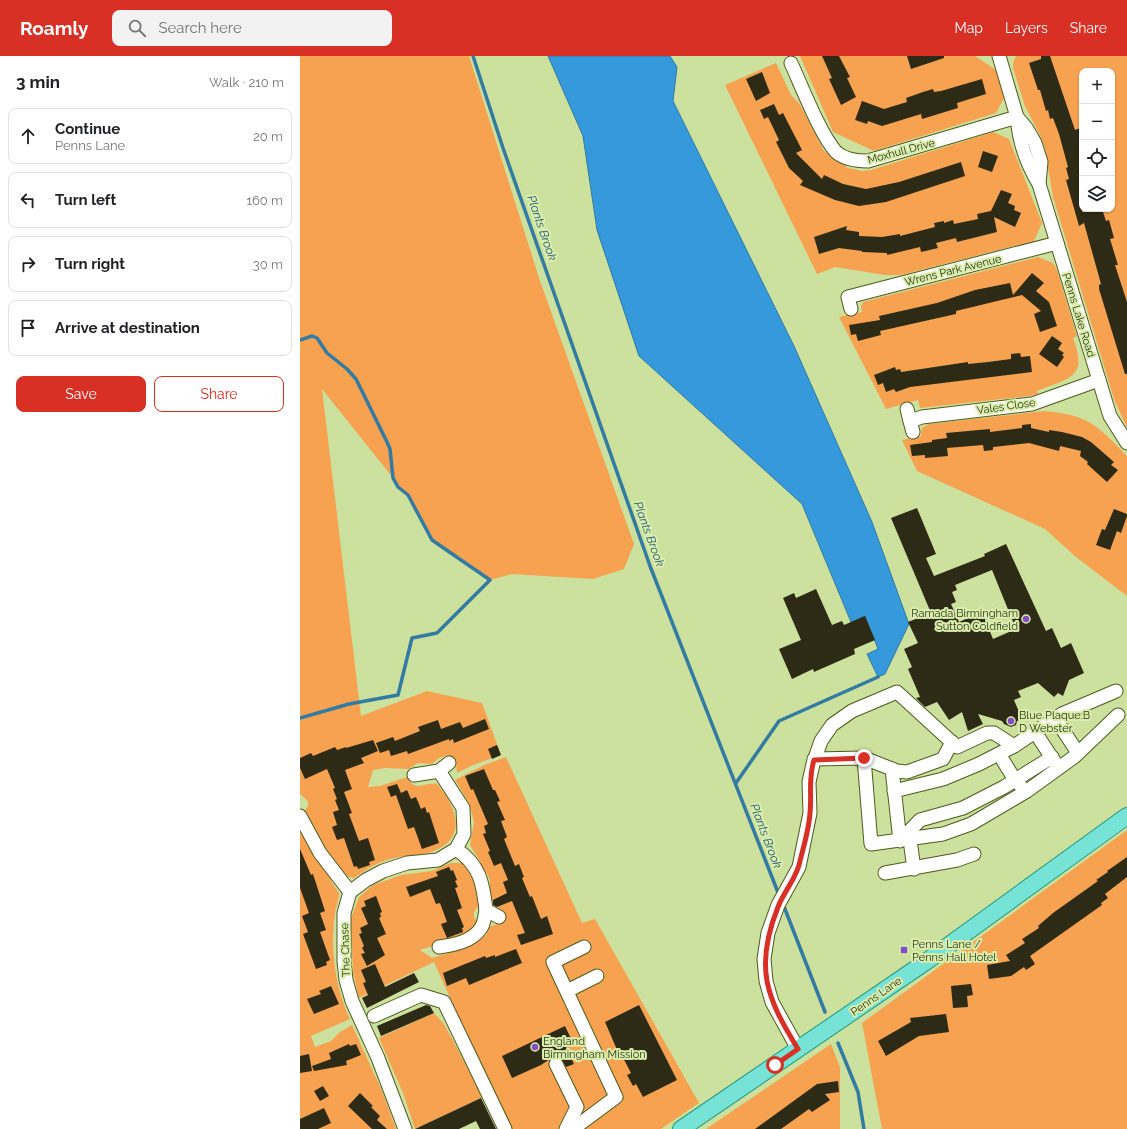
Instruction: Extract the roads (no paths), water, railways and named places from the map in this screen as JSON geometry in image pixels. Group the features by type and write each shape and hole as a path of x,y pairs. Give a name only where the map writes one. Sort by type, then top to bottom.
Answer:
{"main road":[{"name":"Penns Lane","path":"681,1129 1008,903 1127,816"}],"street":[{"name":"Penns Lake Road","path":"999,56 1017,117 1018,134 1029,168 1039,184 1110,416 1127,443"},
{"name":"Moxhull Drive","path":"791,63 825,136 837,152 852,160 868,161 1017,117"},
{"name":"Wrens Park Avenue","path":"848,297 1057,243"},
{"name":"Vales Close","path":"910,421 922,417 1032,404 1099,380"},
{"path":"894,791 943,779 979,764 1014,746 1055,718 1116,691"},
{"path":"798,1049 772,1002 766,981 764,959 768,933 778,905 799,867 810,813 809,782 814,760 821,741 832,725 852,711 897,692 957,747 987,733 994,733 1014,746"},
{"path":"905,840 920,820 963,808 1014,780 1078,753 1118,715"},
{"path":"1055,718 1078,753"},
{"path":"1035,732 1055,762"},
{"path":"814,760 864,758 892,769 907,772 943,759 952,742"},
{"path":"999,754 1014,780 1027,791"},
{"path":"864,758 871,844 943,834 972,824 1027,791 1055,762"},
{"path":"300,816 320,853 350,892 366,880 383,871 407,863 438,860 456,849 464,834 463,808 444,767 414,776"},
{"path":"892,769 894,791 905,840 914,869"},
{"path":"439,947 452,945 475,935 482,928 481,880 476,867 467,856 456,849"},
{"path":"885,873 914,869 957,860 974,854"},
{"name":"The Chase","path":"350,892 344,913 343,942 346,980 352,1001 378,1058 405,1129"},
{"path":"482,913 499,917"},
{"path":"573,1129 616,1097 553,962 584,947"},
{"path":"567,991 597,976"},
{"path":"374,1016 422,995 444,1002 505,1129"},
{"path":"556,1064 576,1107 566,1129"}],"water":[{"path":"548,56 670,56 677,67 673,101 794,346 872,522 909,624 885,674 878,677 867,654 878,649 865,616 851,622 802,504 639,356 597,230 583,136"}],"waterway":[{"name":"Plants Brook","path":"473,56 503,148 650,566 779,895"},
{"path":"300,340 312,336 317,338 327,353 347,369 356,379 390,449 393,478 398,487 408,495 432,540 490,580 437,633 412,638 398,695 349,704 300,718"},
{"path":"736,783 779,721 878,677"},
{"name":"Plants Brook","path":"783,904 825,1012"},
{"name":"Plants Brook","path":"838,1043 858,1092 864,1129"}],"place":[{"name":"Ramada Birmingham Sutton Coldfield","path":"1026,619"},
{"name":"Blue Plaque:B D Webster","path":"1011,721"},
{"name":"Penns Lane / Penns Hall Hotel","path":"904,950"},
{"name":"England Birmingham Mission","path":"535,1047"}]}
